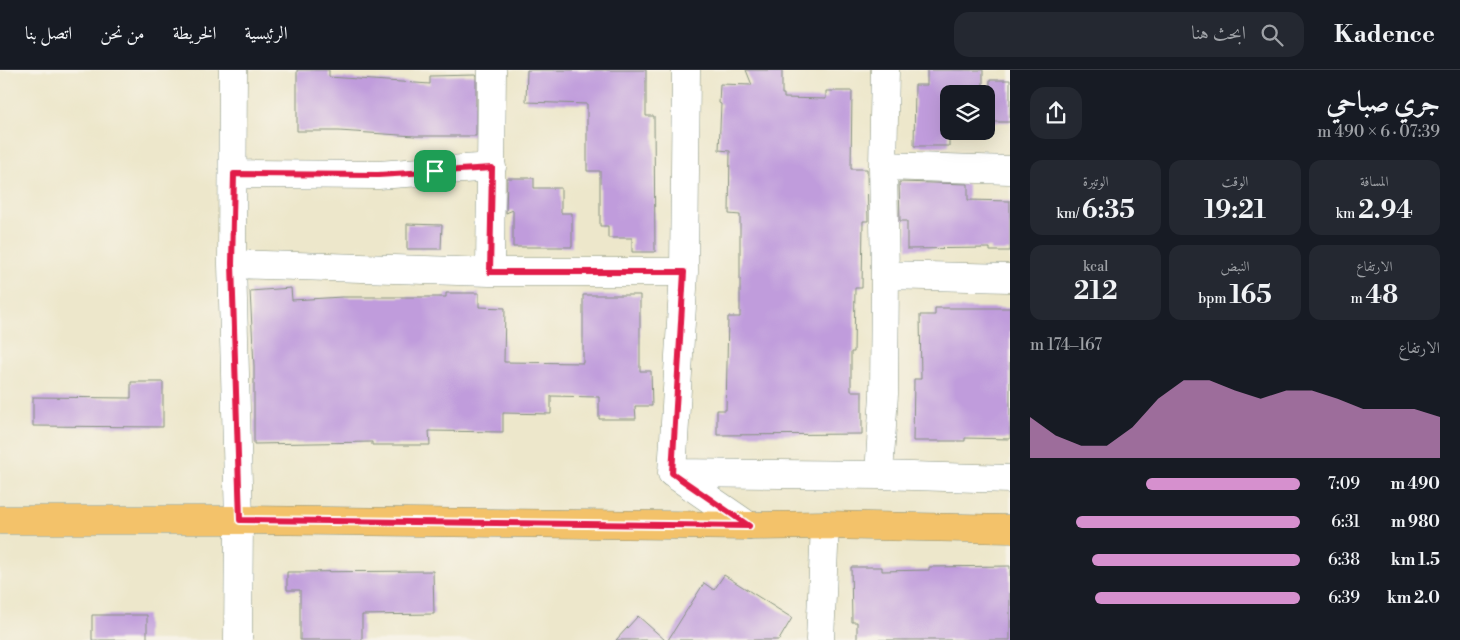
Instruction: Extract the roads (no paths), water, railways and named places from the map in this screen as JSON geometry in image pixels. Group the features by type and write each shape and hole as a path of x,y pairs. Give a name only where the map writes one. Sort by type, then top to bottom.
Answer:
{"main road":[{"path":"0,520 825,525 1010,529"}],"street":[{"path":"233,70 234,174 232,264 240,520 238,640"},
{"path":"490,272 492,70"},
{"path":"672,473 684,272 686,70"},
{"path":"879,475 884,394 885,275 883,166 885,70"},
{"path":"883,166 1010,170"},
{"path":"234,174 378,175 492,168"},
{"path":"232,264 490,272 684,272"},
{"path":"885,275 1010,278"},
{"path":"672,473 879,475 1010,479"},
{"path":"672,473 749,526"},
{"path":"820,640 825,525"}]}
